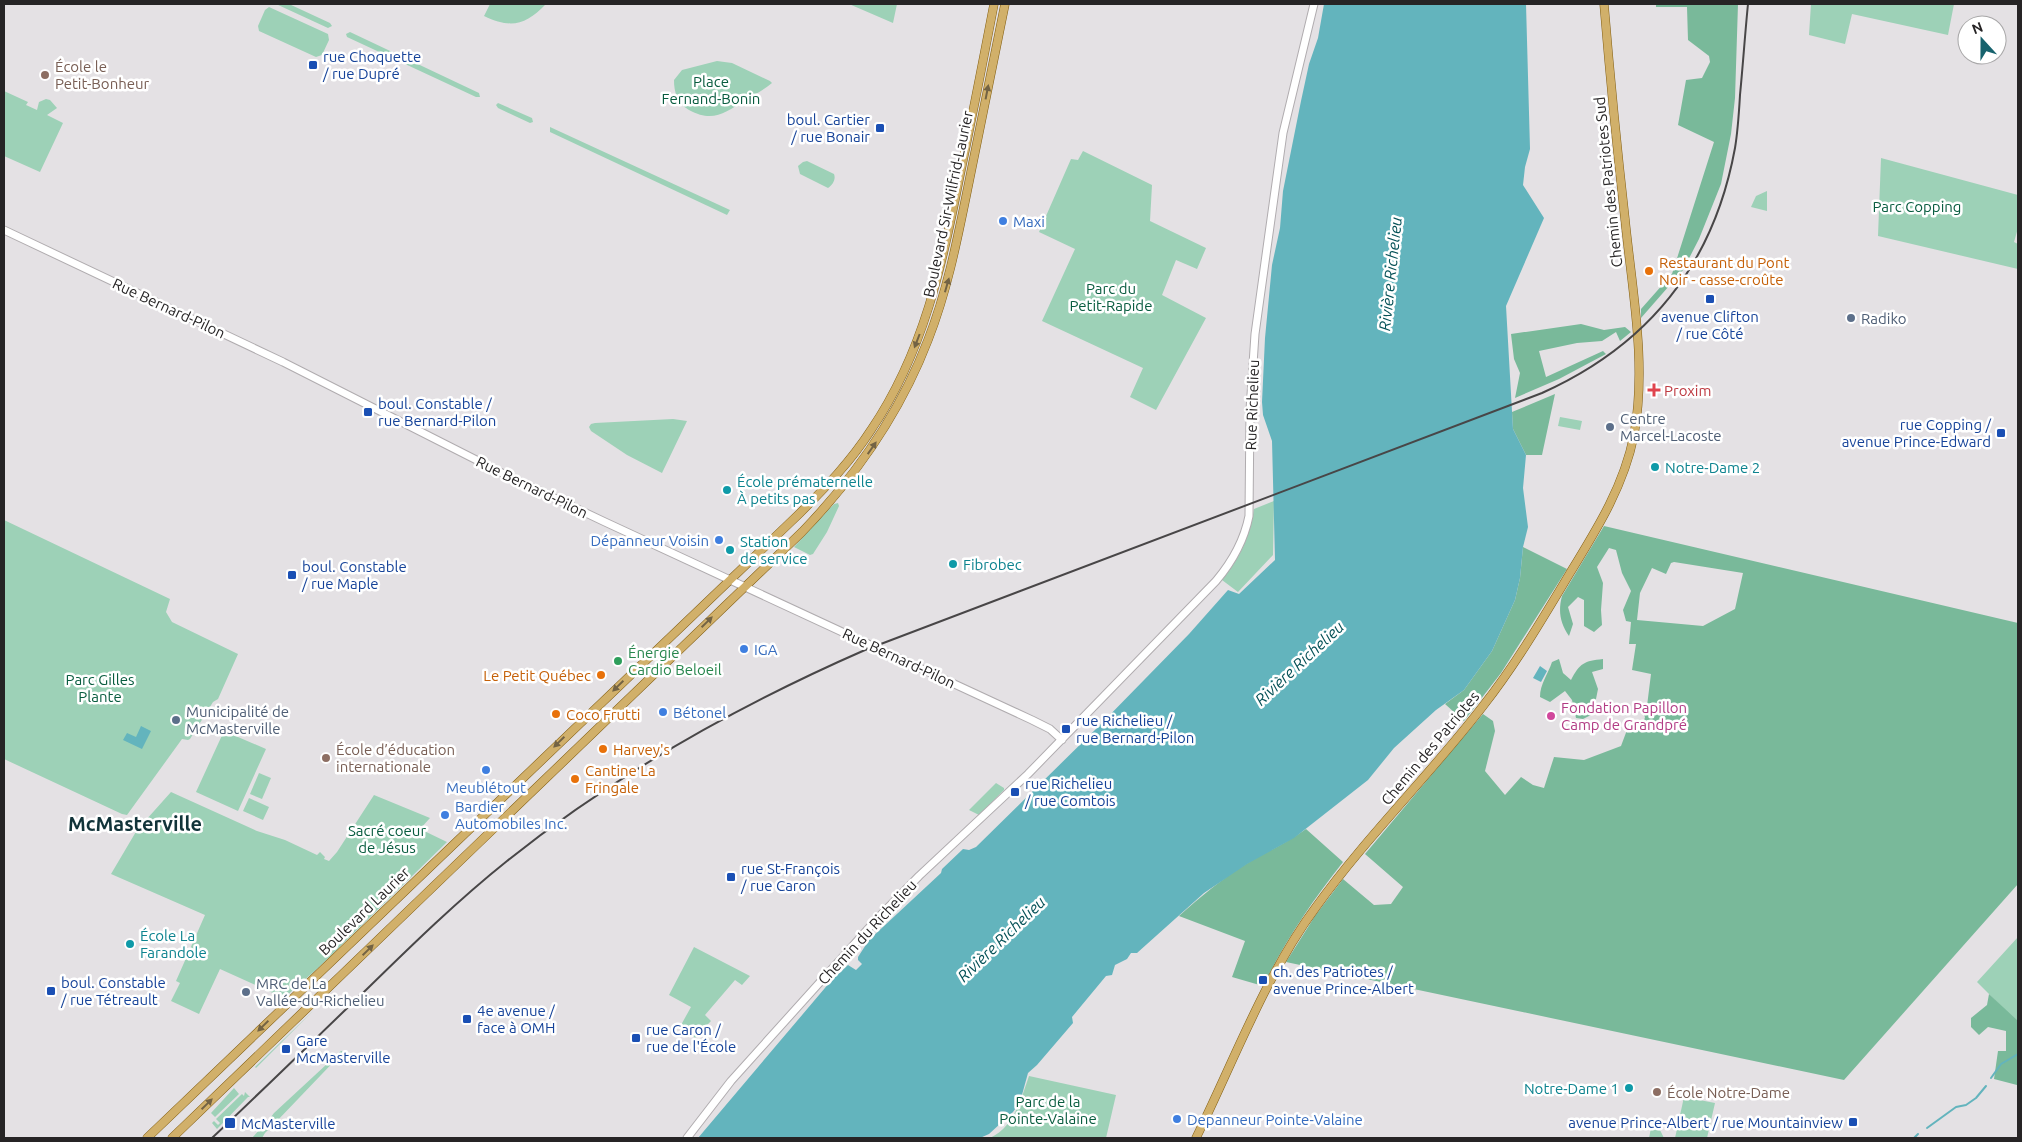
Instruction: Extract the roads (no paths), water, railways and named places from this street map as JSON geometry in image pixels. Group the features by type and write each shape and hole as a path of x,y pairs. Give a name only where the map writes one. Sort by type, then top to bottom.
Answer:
{"main road":[{"name":"Boulevard Sir-Wilfrid-Laurier","path":"730,580 818,495 855,454 883,410 905,370 930,308 941,265 994,4"},
{"name":"Boulevard Sir-Wilfrid-Laurier","path":"744,586 802,532 846,483 877,440 911,379 928,342 947,283 1005,4"},
{"name":"Rue Richelieu","path":"1062,740 1222,574 1232,560 1244,536 1249,516 1253,354 1262,274 1283,133 1314,4"},
{"name":"Chemin des Patriotes Sud","path":"1604,4 1616,145 1639,357"},
{"name":"Rue Bernard-Pilon","path":"4,230 289,365 508,476 1032,720 1050,729 1062,740"},
{"name":"Chemin des Patriotes","path":"1196,1138 1272,979 1309,916 1328,890 1494,692 1530,640 1609,509 1623,474 1634,435 1639,400 1639,357"},
{"name":"Boulevard Laurier","path":"147,1138 730,580"},
{"name":"Boulevard Laurier","path":"172,1138 744,586"},
{"name":"Chemin du Richelieu","path":"687,1138 731,1081 876,920 1062,740"}],"water":[{"name":"Rivière Richelieu","path":"1324,4 1526,4 1530,149 1523,185 1544,218 1506,306 1513,429 1526,455 1523,488 1528,527 1515,600 1492,651 1464,690 1436,710 1394,748 1368,780 1294,838 1247,864 1204,893 1137,953 1131,953 1127,959 1115,965 1112,975 1106,976 1072,1017 1073,1023 1028,1073 1020,1102 1013,1112 989,1134 980,1138 698,1138 830,982 848,965 856,970 862,964 858,957 869,940 941,873 942,869 963,849 969,850 976,847 1099,726 1189,634 1228,590 1239,594 1275,560 1272,441 1263,415 1262,402 1265,338 1272,265 1280,228 1283,191 1309,64 1318,38"},
{"path":"1540,666 1547,671 1541,682 1533,678"},
{"path":"141,726 151,731 142,749 123,740 127,733 136,737"}],"waterway":[{"path":"1991,1078 2001,1064 2018,1054"},
{"path":"1927,1128 1956,1107 1966,1105 1976,1098 1986,1086"},
{"path":"1914,1138 1918,1134"}],"railway":[{"path":"212,1138 418,940 488,876 548,829 591,799 634,771 724,718 770,694 865,650 1542,393 1580,373 1614,351 1645,325 1671,296 1693,263 1711,228 1725,190 1735,148 1748,4"}],"place":[{"name":"rue Choquette / rue Dupré","path":"313,65"},
{"name":"École le Petit-Bonheur","path":"45,75"},
{"name":"boul. Cartier / rue Bonair","path":"880,128"},
{"name":"Maxi","path":"1003,221"},
{"name":"Restaurant du Pont Noir - casse-croûte","path":"1649,271"},
{"name":"avenue Clifton / rue Côté","path":"1710,299"},
{"name":"Radiko","path":"1851,318"},
{"name":"Proxim","path":"1654,390"},
{"name":"boul. Constable / rue Bernard-Pilon","path":"368,412"},
{"name":"Centre Marcel-Lacoste","path":"1610,427"},
{"name":"rue Copping / avenue Prince-Edward","path":"2001,433"},
{"name":"Notre-Dame 2","path":"1655,467"},
{"name":"École prématernelle À petits pas","path":"727,490"},
{"name":"Dépanneur Voisin","path":"719,540"},
{"name":"Station de service","path":"730,550"},
{"name":"Fibrobec","path":"953,564"},
{"name":"boul. Constable / rue Maple","path":"292,575"},
{"name":"IGA","path":"744,649"},
{"name":"Énergie Cardio Beloeil","path":"618,661"},
{"name":"Le Petit Québec","path":"601,675"},
{"name":"Bétonel","path":"663,712"},
{"name":"Coco Frutti","path":"556,714"},
{"name":"Fondation Papillon Camp de Grandpré","path":"1551,716"},
{"name":"Municipalité de McMasterville","path":"176,720"},
{"name":"rue Richelieu / rue Bernard-Pilon","path":"1066,729"},
{"name":"Harvey's","path":"603,749"},
{"name":"École d’éducation internationale","path":"326,758"},
{"name":"Meublétout","path":"486,770"},
{"name":"Cantine La Fringale","path":"575,779"},
{"name":"rue Richelieu / rue Comtois","path":"1015,792"},
{"name":"Bardier Automobiles Inc.","path":"445,815"},
{"name":"rue St-François / rue Caron","path":"731,877"},
{"name":"École La Farandole","path":"130,944"},
{"name":"ch. des Patriotes / avenue Prince-Albert","path":"1263,980"},
{"name":"boul. Constable / rue Tétreault","path":"51,991"},
{"name":"MRC de La Vallée-du-Richelieu","path":"246,992"},
{"name":"4e avenue / face à OMH","path":"467,1019"},
{"name":"rue Caron / rue de l'École","path":"636,1038"},
{"name":"Gare McMasterville","path":"286,1049"},
{"name":"Notre-Dame 1","path":"1629,1088"},
{"name":"École Notre-Dame","path":"1657,1092"},
{"name":"Depanneur Pointe-Valaine","path":"1177,1119"},
{"name":"avenue Prince-Albert / rue Mountainview","path":"1853,1122"},
{"name":"McMasterville","path":"230,1123"}],"district":[{"name":"McMasterville","path":"135,823"}],"park label":[{"name":"Place Fernand-Bonin","path":"711,90"},
{"name":"Parc Copping","path":"1917,206"},
{"name":"Parc du Petit-Rapide","path":"1111,296"},
{"name":"Parc Gilles Plante","path":"100,688"},
{"name":"Sacré coeur de Jésus","path":"387,838"},
{"name":"Parc de la Pointe-Valaine","path":"1048,1110"}]}
